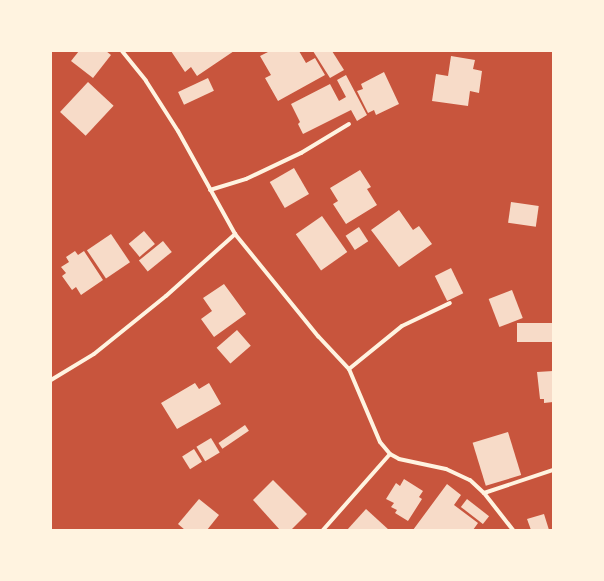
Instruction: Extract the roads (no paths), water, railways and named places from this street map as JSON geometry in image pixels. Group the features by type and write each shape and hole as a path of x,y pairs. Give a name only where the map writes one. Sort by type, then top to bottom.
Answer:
{"street":[{"path":"122,51 146,81 178,130 235,234 314,330 349,369 380,442 390,454 399,460 446,469 470,480 484,493 513,530"},
{"path":"210,190 246,179 301,153 349,124"},
{"path":"51,380 94,354 166,296 235,234"},
{"path":"349,369 402,326 450,303"},
{"path":"323,530 390,454"},
{"path":"484,493 553,470"}]}
